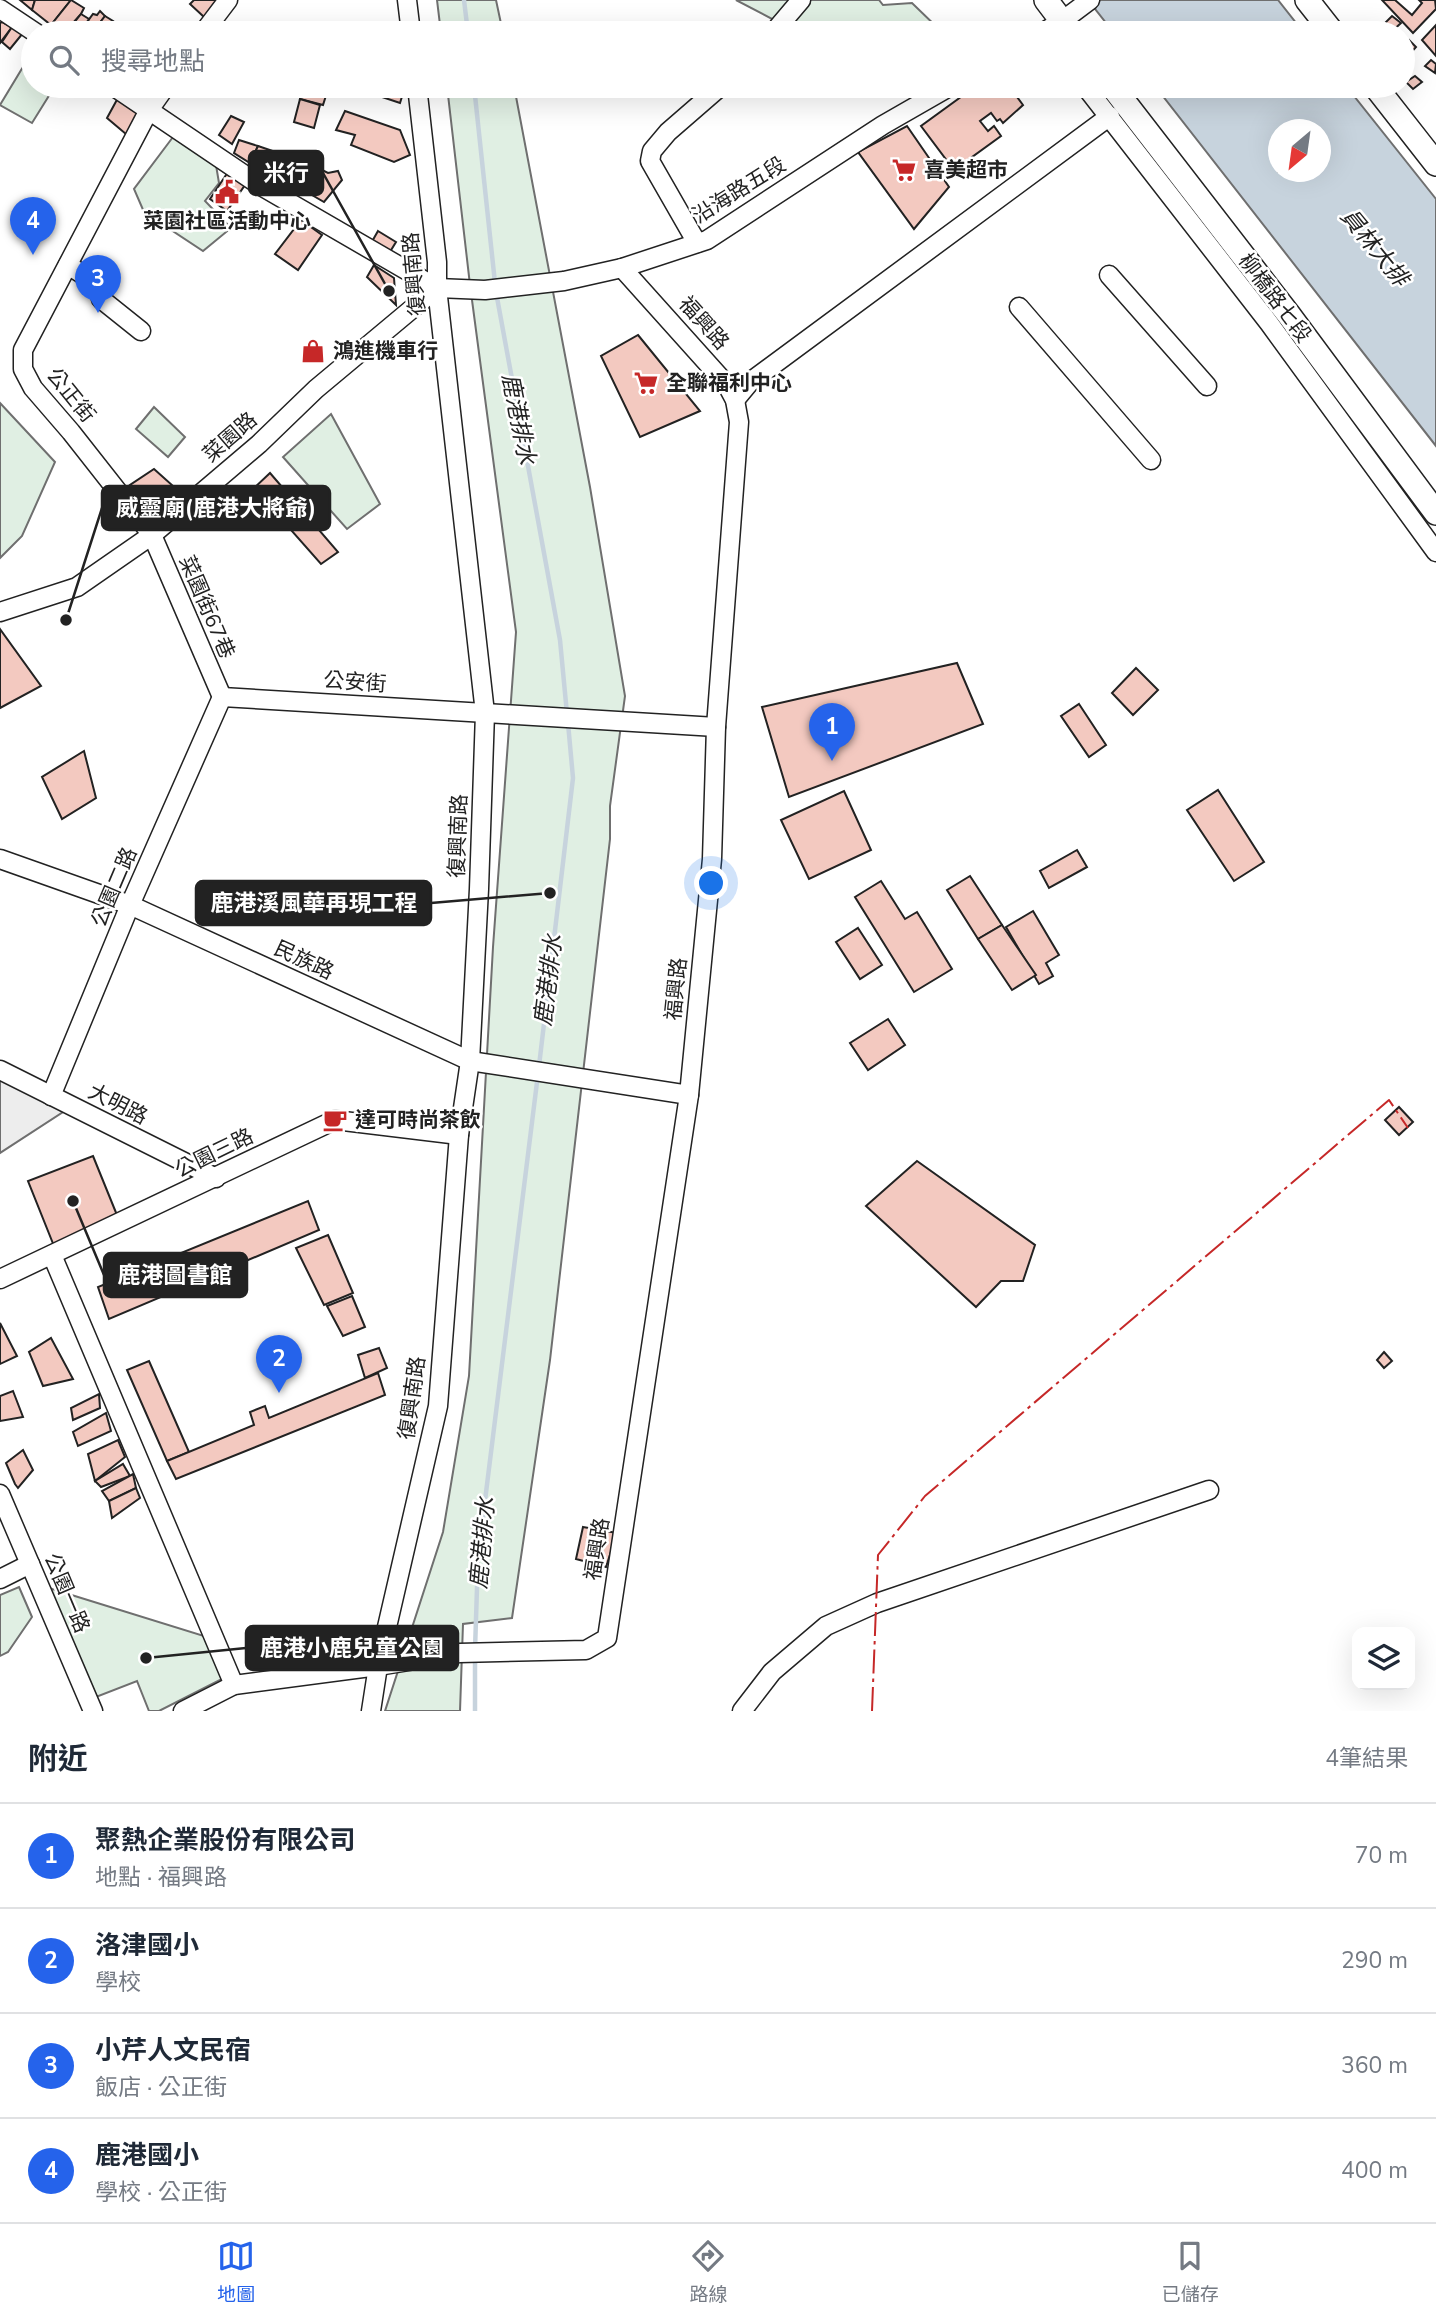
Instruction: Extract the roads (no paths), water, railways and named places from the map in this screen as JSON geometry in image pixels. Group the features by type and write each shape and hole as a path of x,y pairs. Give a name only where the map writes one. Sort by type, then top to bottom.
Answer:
{"main road":[{"path":"1046,0 1058,21"},
{"path":"1307,0 1324,21"},
{"name":"柳橋路七段","path":"1121,98 1289,315 1436,513"},
{"path":"1384,98 1436,164"}],"street":[{"path":"212,21 228,0"},
{"path":"407,0 410,21"},
{"path":"783,21 801,0"},
{"path":"1070,21 1088,1"},
{"path":"0,9 21,23"},
{"path":"131,98 261,186 436,288"},
{"name":"公正街","path":"152,535 33,388 23,369 23,350 158,98"},
{"name":"復興南路","path":"370,1711 438,1406 459,1135 470,1061 485,713 436,288 437,262 418,98"},
{"path":"697,243 650,162 652,151 668,132 706,98"},
{"name":"沿海路五段","path":"436,288 485,290 533,286 622,268 708,240 883,125 930,98"},
{"path":"1095,98 1269,323 1436,552"},
{"path":"735,400 750,382 769,367 1110,116"},
{"path":"68,265 99,285 101,299 141,331"},
{"name":"福興路","path":"378,1666 458,1653 586,1650 607,1638 689,1095 712,859 716,727 739,422 735,400 727,385 622,268"},
{"path":"1109,275 1207,386"},
{"name":"菜園路","path":"0,612 77,587 152,535 259,444 316,388 436,288"},
{"path":"1019,307 1151,460"},
{"name":"菜園街67巷","path":"152,535 222,697"},
{"name":"公安街","path":"222,697 716,727"},
{"name":"公園二路","path":"51,1096 130,905 222,697"},
{"name":"民族路","path":"1,860 130,905 470,1061 689,1095"},
{"name":"大明路","path":"0,1070 216,1178"},
{"name":"公園三路","path":"0,1279 335,1120 459,1135"},
{"path":"52,1255 234,1685"},
{"path":"742,1711 772,1672 826,1626 877,1603 1209,1490"},
{"name":"公園一路","path":"0,1494 93,1711"},
{"path":"0,1579 30,1564"},
{"path":"183,1711 234,1685 378,1666"}],"water":[{"path":"1088,0 1278,0 1295,21 1105,21"},
{"name":"員林大排","path":"1164,98 1356,98 1436,199 1436,446"}],"waterway":[{"name":"鹿港排水","path":"464,0 467,21"},
{"name":"鹿港排水","path":"475,98 495,283"},
{"name":"鹿港排水","path":"496,292 560,640 567,714"},
{"name":"鹿港排水","path":"539,1066 573,778 568,723"},
{"name":"鹿港排水","path":"475,1650 478,1557 538,1074"},
{"name":"鹿港排水","path":"475,1659 475,1711"}],"place":[{"name":"喜美超市","path":"904,170"},
{"name":"菜園社區活動中心","path":"227,192"},
{"name":"鹿港國小","path":"33,255"},
{"name":"米行","path":"389,291"},
{"name":"小芹人文民宿","path":"98,313"},
{"name":"鴻進機車行","path":"313,351"},
{"name":"全聯福利中心","path":"646,383"},
{"name":"威靈廟(鹿港大將爺)","path":"66,620"},
{"name":"聚熱企業股份有限公司","path":"832,761"},
{"name":"鹿港溪風華再現工程","path":"550,893"},
{"name":"達可時尚茶飲","path":"335,1120"},
{"name":"鹿港圖書館","path":"73,1201"},
{"name":"洛津國小","path":"279,1393"},
{"name":"鹿港小鹿兒童公園","path":"146,1658"}]}
